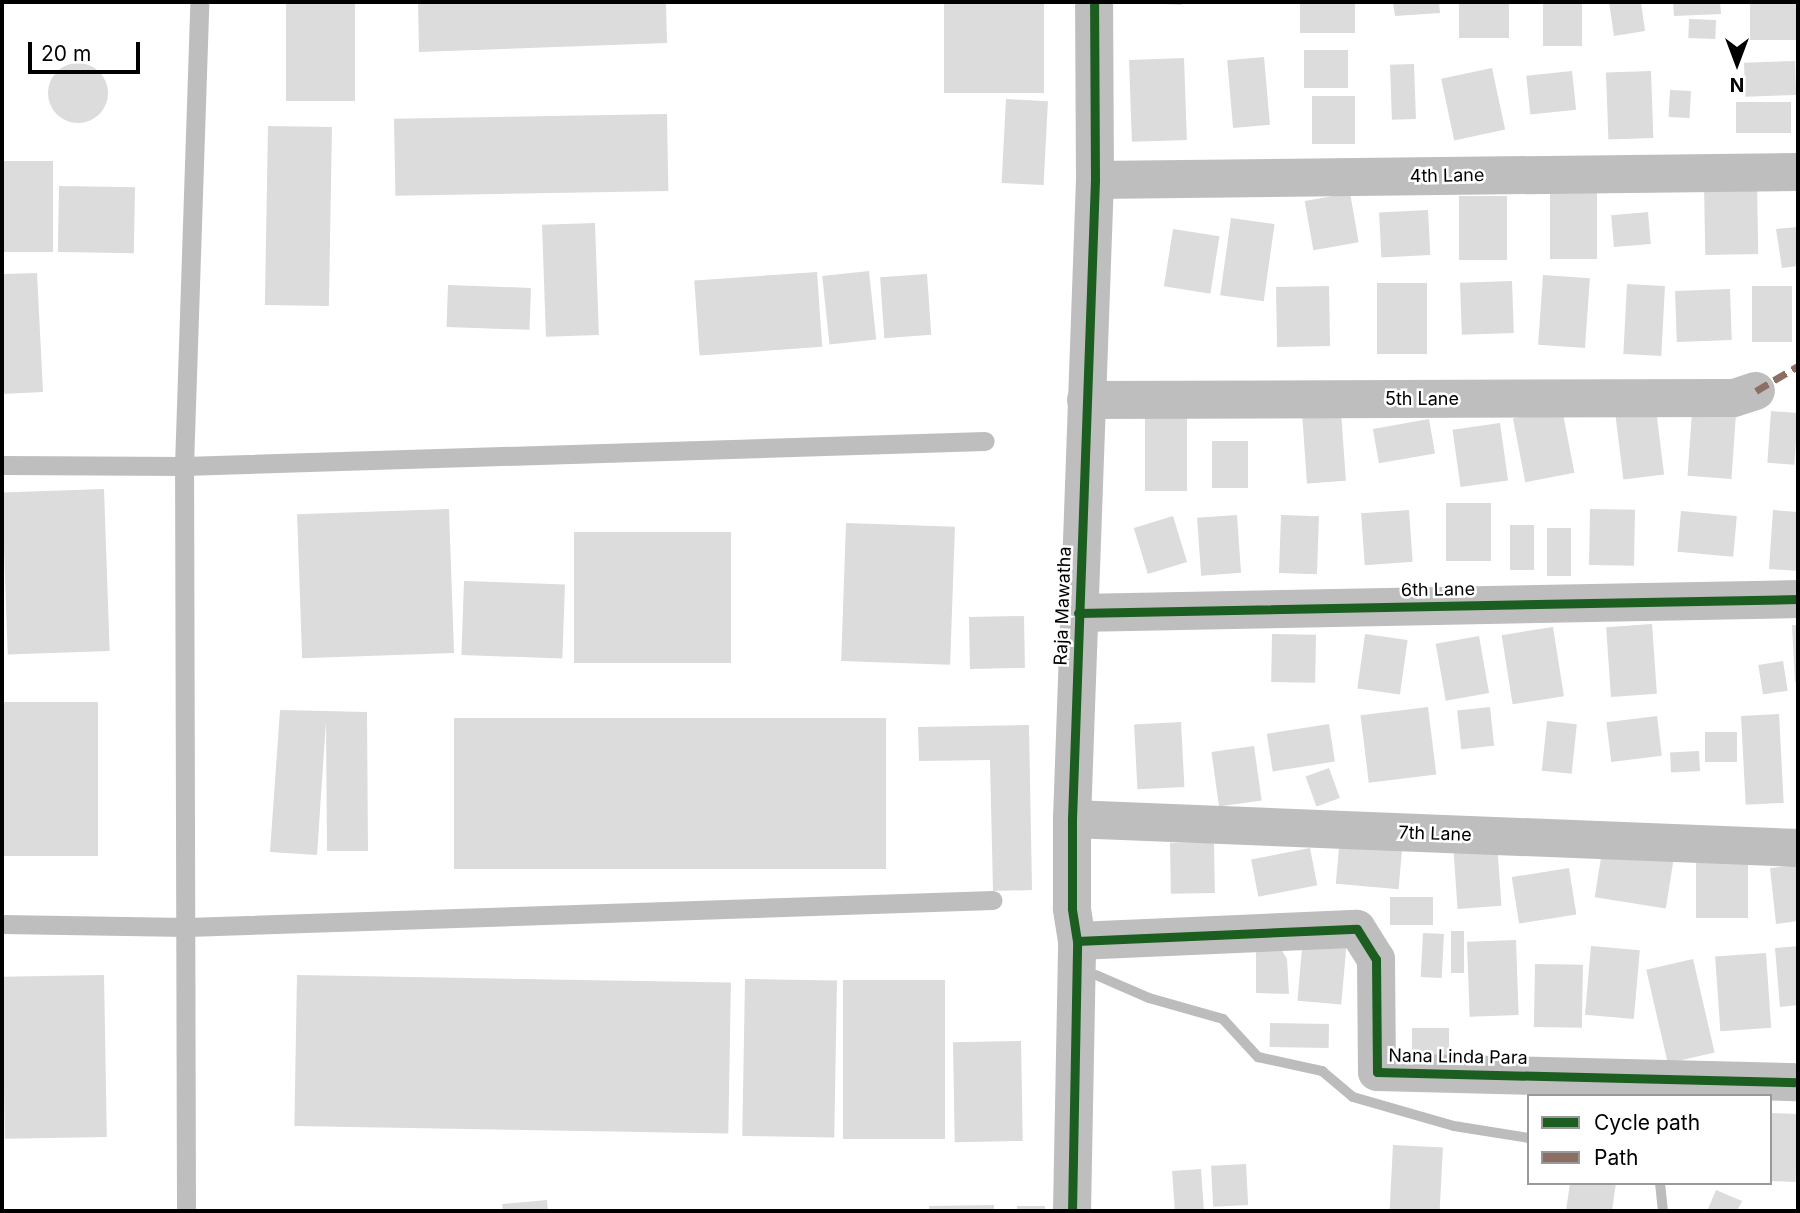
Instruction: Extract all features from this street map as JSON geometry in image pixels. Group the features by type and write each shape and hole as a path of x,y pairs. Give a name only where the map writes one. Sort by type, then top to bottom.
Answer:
{"street":[{"name":"Raja Mawatha","path":"1072,1211 1077,942 1072,908 1072,819 1095,180 1094,2"},
{"name":"4th Lane","path":"1095,180 1798,172"},
{"name":"5th Lane","path":"1086,400 1734,398 1756,391"},
{"name":"6th Lane","path":"1078,612 1798,599"},
{"name":"7th Lane","path":"1072,819 1798,848"},
{"name":"Nana Linda Para","path":"1077,942 1356,929 1376,959 1377,1072 1798,1082"}],"lane":[{"path":"186,1211 184,466 199,2"},
{"path":"2,466 184,466 985,441"},
{"path":"2,924 187,927 993,900"}],"building":[{"path":"286,2 355,2 355,101 286,101"},
{"path":"418,2 666,2 667,43 419,52"},
{"path":"944,2 1044,2 1044,93 944,93"},
{"path":"1163,2 1183,2 1182,5"},
{"path":"1300,2 1355,2 1355,33 1300,33"},
{"path":"1393,2 1439,2 1440,13 1395,16"},
{"path":"1459,2 1509,2 1509,38 1459,38"},
{"path":"1543,2 1582,2 1582,46 1543,46"},
{"path":"1609,2 1641,2 1645,31 1614,36"},
{"path":"1673,2 1720,2 1721,14 1674,16"},
{"path":"1750,2 1798,2 1798,40 1750,40"},
{"path":"1689,19 1716,20 1715,39 1688,38"},
{"path":"1304,50 1348,50 1348,88 1304,88"},
{"path":"1264,57 1270,125 1233,128 1227,60"},
{"path":"1184,58 1187,140 1132,142 1129,60"},
{"path":"1795,61 1796,95 1745,97 1744,63"},
{"path":"72,63 84,63 100,71 106,81 106,105 100,115 84,123 72,123 56,115 48,99 48,87 56,71"},
{"path":"1414,64 1416,119 1392,120 1390,65"},
{"path":"1492,68 1505,130 1454,140 1441,79"},
{"path":"1572,71 1576,110 1530,115 1526,76"},
{"path":"1651,71 1653,138 1608,140 1606,73"},
{"path":"1670,90 1691,91 1690,118 1669,117"},
{"path":"1312,96 1355,96 1355,144 1312,144"},
{"path":"1006,99 1048,101 1044,185 1002,183"},
{"path":"1736,102 1791,102 1791,133 1736,133"},
{"path":"667,114 668,191 395,196 394,119"},
{"path":"268,126 332,127 329,306 265,305"},
{"path":"2,161 53,161 53,252 2,252"},
{"path":"1550,182 1597,182 1597,259 1550,259"},
{"path":"1757,182 1758,254 1705,255 1704,183"},
{"path":"59,186 135,187 134,253 58,252"},
{"path":"1350,193 1359,242 1313,250 1305,201"},
{"path":"1459,196 1507,196 1507,260 1459,260"},
{"path":"1428,210 1430,255 1381,258 1379,213"},
{"path":"1648,212 1651,244 1614,247 1611,215"},
{"path":"1231,218 1275,224 1264,301 1220,295"},
{"path":"595,223 599,335 546,337 542,225"},
{"path":"1798,227 1798,266 1782,268 1776,229"},
{"path":"1173,229 1219,236 1210,294 1164,286"},
{"path":"869,271 876,340 829,345 822,276"},
{"path":"817,272 822,347 700,355 694,281"},
{"path":"37,273 43,392 2,394 2,274"},
{"path":"927,274 931,335 884,338 880,277"},
{"path":"1543,275 1590,278 1585,348 1538,345"},
{"path":"1512,281 1514,333 1462,335 1460,283"},
{"path":"1377,283 1427,283 1427,354 1377,354"},
{"path":"1627,284 1665,286 1661,356 1623,354"},
{"path":"448,285 531,288 529,330 447,327"},
{"path":"1329,286 1330,346 1277,347 1276,287"},
{"path":"1752,286 1792,286 1792,342 1752,342"},
{"path":"1730,289 1732,340 1677,342 1675,291"},
{"path":"1562,409 1574,473 1525,482 1513,419"},
{"path":"1656,409 1664,475 1623,480 1615,414"},
{"path":"1341,411 1346,481 1307,484 1302,414"},
{"path":"1771,411 1798,413 1794,465 1767,463"},
{"path":"1692,412 1736,415 1731,479 1688,476"},
{"path":"1145,415 1187,415 1187,491 1145,491"},
{"path":"1429,419 1435,453 1379,463 1373,429"},
{"path":"1500,423 1508,480 1461,487 1452,430"},
{"path":"1212,441 1248,441 1248,488 1212,488"},
{"path":"104,489 110,651 8,654 2,493"},
{"path":"1446,503 1491,503 1491,561 1446,561"},
{"path":"449,509 454,653 302,658 297,514"},
{"path":"1590,509 1635,510 1634,566 1589,565"},
{"path":"1409,510 1413,562 1365,565 1361,513"},
{"path":"1773,510 1798,512 1798,571 1769,569"},
{"path":"1681,511 1737,516 1733,557 1677,552"},
{"path":"1237,515 1241,573 1201,576 1197,518"},
{"path":"1281,515 1319,516 1317,574 1279,573"},
{"path":"1173,516 1187,562 1148,574 1134,528"},
{"path":"846,523 955,527 950,665 841,661"},
{"path":"1510,525 1534,525 1534,570 1510,570"},
{"path":"1547,528 1571,528 1571,576 1547,576"},
{"path":"574,532 731,532 731,663 574,663"},
{"path":"464,581 565,585 562,658 461,655"},
{"path":"1024,616 1025,668 970,669 969,617"},
{"path":"1652,624 1657,694 1611,697 1606,627"},
{"path":"1792,625 1798,625 1798,681 1795,682"},
{"path":"1553,627 1564,696 1513,704 1502,635"},
{"path":"1272,634 1316,635 1315,683 1271,682"},
{"path":"1365,634 1408,640 1400,694 1357,688"},
{"path":"1479,636 1489,693 1446,701 1436,644"},
{"path":"1783,661 1788,691 1763,695 1758,665"},
{"path":"2,702 98,702 98,856 2,856"},
{"path":"1428,707 1436,774 1369,783 1361,715"},
{"path":"1490,707 1494,746 1461,749 1457,710"},
{"path":"280,710 367,712 368,851 327,851 326,721 317,855 270,852"},
{"path":"1779,714 1784,803 1746,805 1741,716"},
{"path":"1657,716 1662,756 1611,762 1606,722"},
{"path":"454,718 886,718 886,869 454,869"},
{"path":"1547,721 1577,724 1572,774 1542,771"},
{"path":"1181,722 1184,787 1137,789 1134,724"},
{"path":"1329,724 1335,762 1273,771 1267,734"},
{"path":"1029,725 1032,890 993,891 990,760 919,761 918,727"},
{"path":"1705,732 1737,732 1737,762 1705,762"},
{"path":"1254,746 1262,800 1219,806 1211,752"},
{"path":"1699,751 1700,771 1671,772 1670,753"},
{"path":"1329,768 1340,798 1316,807 1306,777"},
{"path":"1340,836 1403,841 1399,889 1336,884"},
{"path":"1214,842 1215,893 1171,894 1170,843"},
{"path":"1497,842 1501,906 1458,909 1453,845"},
{"path":"1603,845 1674,856 1666,909 1595,897"},
{"path":"1310,848 1317,885 1258,897 1251,859"},
{"path":"1696,860 1748,860 1748,918 1696,918"},
{"path":"1798,865 1798,921 1776,924 1770,868"},
{"path":"1569,868 1576,914 1519,923 1512,877"},
{"path":"1390,897 1433,897 1433,925 1390,925"},
{"path":"1451,931 1464,931 1464,973 1451,973"},
{"path":"1423,933 1444,934 1442,978 1421,977"},
{"path":"1303,937 1347,941 1341,1005 1297,1001"},
{"path":"1516,940 1519,1015 1470,1017 1467,942"},
{"path":"1278,944 1287,959 1289,994 1256,993 1256,948"},
{"path":"1591,946 1640,950 1634,1019 1585,1015"},
{"path":"1798,946 1798,1005 1780,1007 1775,948"},
{"path":"1766,953 1771,1028 1720,1031 1715,957"},
{"path":"1693,959 1715,1053 1668,1063 1646,970"},
{"path":"1535,964 1583,965 1582,1028 1534,1027"},
{"path":"104,975 107,1137 5,1139 2,977"},
{"path":"297,975 731,983 728,1134 294,1126"},
{"path":"745,979 837,981 834,1138 742,1136"},
{"path":"843,980 945,980 945,1139 843,1139"},
{"path":"1270,1023 1329,1024 1329,1048 1270,1047"},
{"path":"1412,1028 1449,1028 1449,1055 1412,1055"},
{"path":"1021,1041 1023,1141 955,1142 953,1042"},
{"path":"1772,1113 1798,1114 1796,1182 1772,1181"},
{"path":"1393,1145 1443,1148 1440,1211 1390,1210"},
{"path":"1246,1164 1248,1205 1213,1207 1211,1166"},
{"path":"1201,1169 1204,1211 1175,1211 1172,1171"},
{"path":"1570,1185 1616,1185 1612,1211 1566,1211"},
{"path":"1716,1190 1742,1201 1737,1211 1708,1209"},
{"path":"547,1200 548,1211 503,1211 502,1204"},
{"path":"994,1205 994,1211 929,1211 929,1206"},
{"path":"1017,1206 1045,1206 1045,1211 1017,1211"}],"waterway":[{"path":"1096,975 1149,998 1223,1019 1258,1057 1322,1071 1353,1097 1454,1126 1527,1138"},
{"path":"1660,1185 1663,1211"}],"marked path":[{"path":"1756,391 1798,366"}],"cycle path":[{"path":"1072,1211 1077,941 1072,908 1072,819 1095,180 1094,2"},
{"path":"1078,613 1798,599"},
{"path":"1077,941 1357,929 1376,959 1377,1072 1798,1082"}]}
